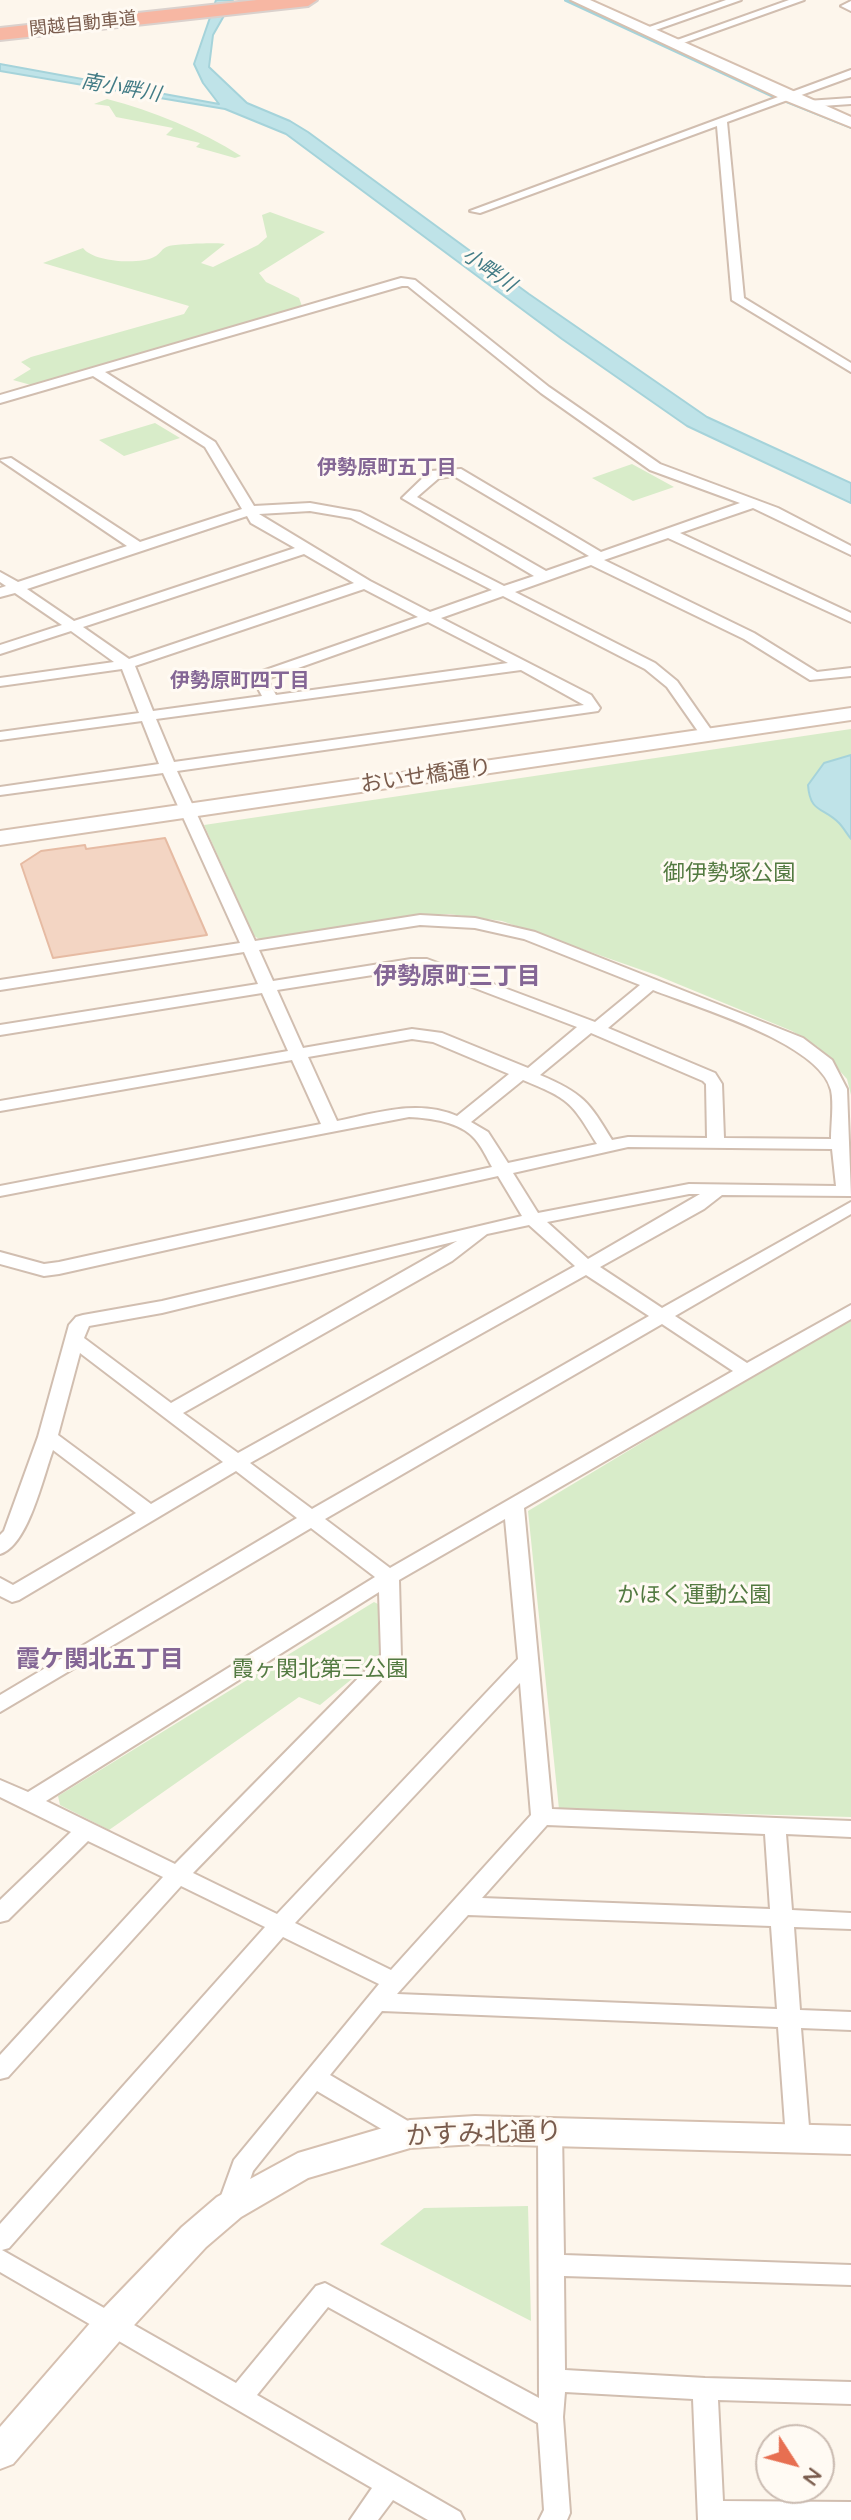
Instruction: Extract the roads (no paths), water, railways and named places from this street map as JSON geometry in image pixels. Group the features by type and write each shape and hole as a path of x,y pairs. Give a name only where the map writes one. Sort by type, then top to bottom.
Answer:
{"highway":[{"name":"関越自動車道","path":"0,23 192,4 308,0"},
{"name":"関越自動車道","path":"0,34 192,4"}],"street":[{"path":"578,0 851,122"},
{"path":"643,31 736,0"},
{"path":"769,0 785,5"},
{"path":"671,44 799,0"},
{"path":"476,211 851,73"},
{"path":"807,104 851,101"},
{"path":"722,121 738,300 851,368"},
{"path":"0,399 401,282 411,282 545,390 655,467 754,503 851,551"},
{"path":"0,791 593,708 586,698 365,584 256,520 210,445 94,371"},
{"path":"6,461 139,548"},
{"path":"547,577 409,498 435,474 456,472 596,559 749,636 815,677 851,672"},
{"path":"270,697 259,677 754,503"},
{"path":"0,593 251,510 310,507 355,515 664,675 707,734"},
{"path":"669,533 851,618"},
{"path":"0,650 306,549"},
{"path":"0,576 127,664 168,767 330,1125"},
{"path":"0,682 127,664 365,584"},
{"path":"0,736 270,697 520,666"},
{"name":"おいせ橋通り","path":"0,838 851,714"},
{"path":"0,985 420,920 449,920 503,927 797,1042 826,1064 839,1089 840,1144 849,1197"},
{"path":"0,1030 267,986 427,964 709,1077 714,1084 716,1144"},
{"path":"459,1123 651,984"},
{"path":"0,1106 298,1052 424,1034 526,1073 577,1099 607,1146"},
{"path":"0,1191 330,1125 422,1110 459,1123 482,1136 533,1219 588,1268 747,1371"},
{"path":"0,1258 44,1270 59,1268 628,1142 840,1144"},
{"path":"0,1547 13,1534 48,1437 78,1325 83,1321 162,1307 487,1228 689,1189 719,1188 849,1197"},
{"path":"0,1585 12,1595 239,1461 698,1205 719,1188"},
{"path":"0,1705 312,1518 663,1315 849,1197"},
{"path":"170,1412 446,1257 487,1228"},
{"path":"29,1802 389,1577 851,1311"},
{"path":"76,1341 389,1577"},
{"path":"48,1437 150,1513"},
{"path":"229,2207 242,2167 394,1981 542,1817 514,1504"},
{"path":"0,2070 178,1875 391,1657 389,1577"},
{"path":"0,2241 280,1925 527,1662"},
{"path":"0,1788 394,1981"},
{"path":"542,1817 851,1829"},
{"path":"775,1826 798,2139"},
{"path":"0,1914 86,1830"},
{"path":"462,1906 851,1921"},
{"path":"376,2002 851,2021"},
{"path":"315,2078 410,2134"},
{"path":"550,2130 553,2380 550,2417 557,2513 552,2520"},
{"name":"かすみ北通り","path":"0,2453 111,2325 194,2237 229,2207 298,2167 410,2134 550,2130 851,2140"},
{"path":"0,2260 451,2520"},
{"path":"552,2265 851,2275"},
{"path":"238,2399 325,2293 550,2417"},
{"path":"553,2380 851,2393"},
{"path":"705,2389 712,2516 851,2514"},
{"path":"363,2520 389,2485"}],"water":[{"path":"216,0 233,0 213,35 209,67 247,103 308,132 529,294 707,417 851,483 851,503 687,426 562,339 286,134 225,109 0,71 0,64 219,104 203,83 194,64"},
{"path":"851,755 851,839 839,823 814,805 808,785 824,763"}],"waterway":[{"path":"566,0 771,95 851,127"}],"district":[{"name":"伊勢原町五丁目","path":"387,468"},
{"name":"伊勢原町四丁目","path":"240,681"},
{"name":"伊勢原町三丁目","path":"457,977"},
{"name":"霞ケ関北五丁目","path":"100,1660"}],"water label":[{"name":"南小畔川","path":"121,88"},
{"name":"小畔川","path":"489,270"}],"park label":[{"name":"御伊勢塚公園","path":"729,873"},
{"name":"かほく運動公園","path":"694,1595"},
{"name":"霞ヶ関北第三公園","path":"320,1669"}]}
